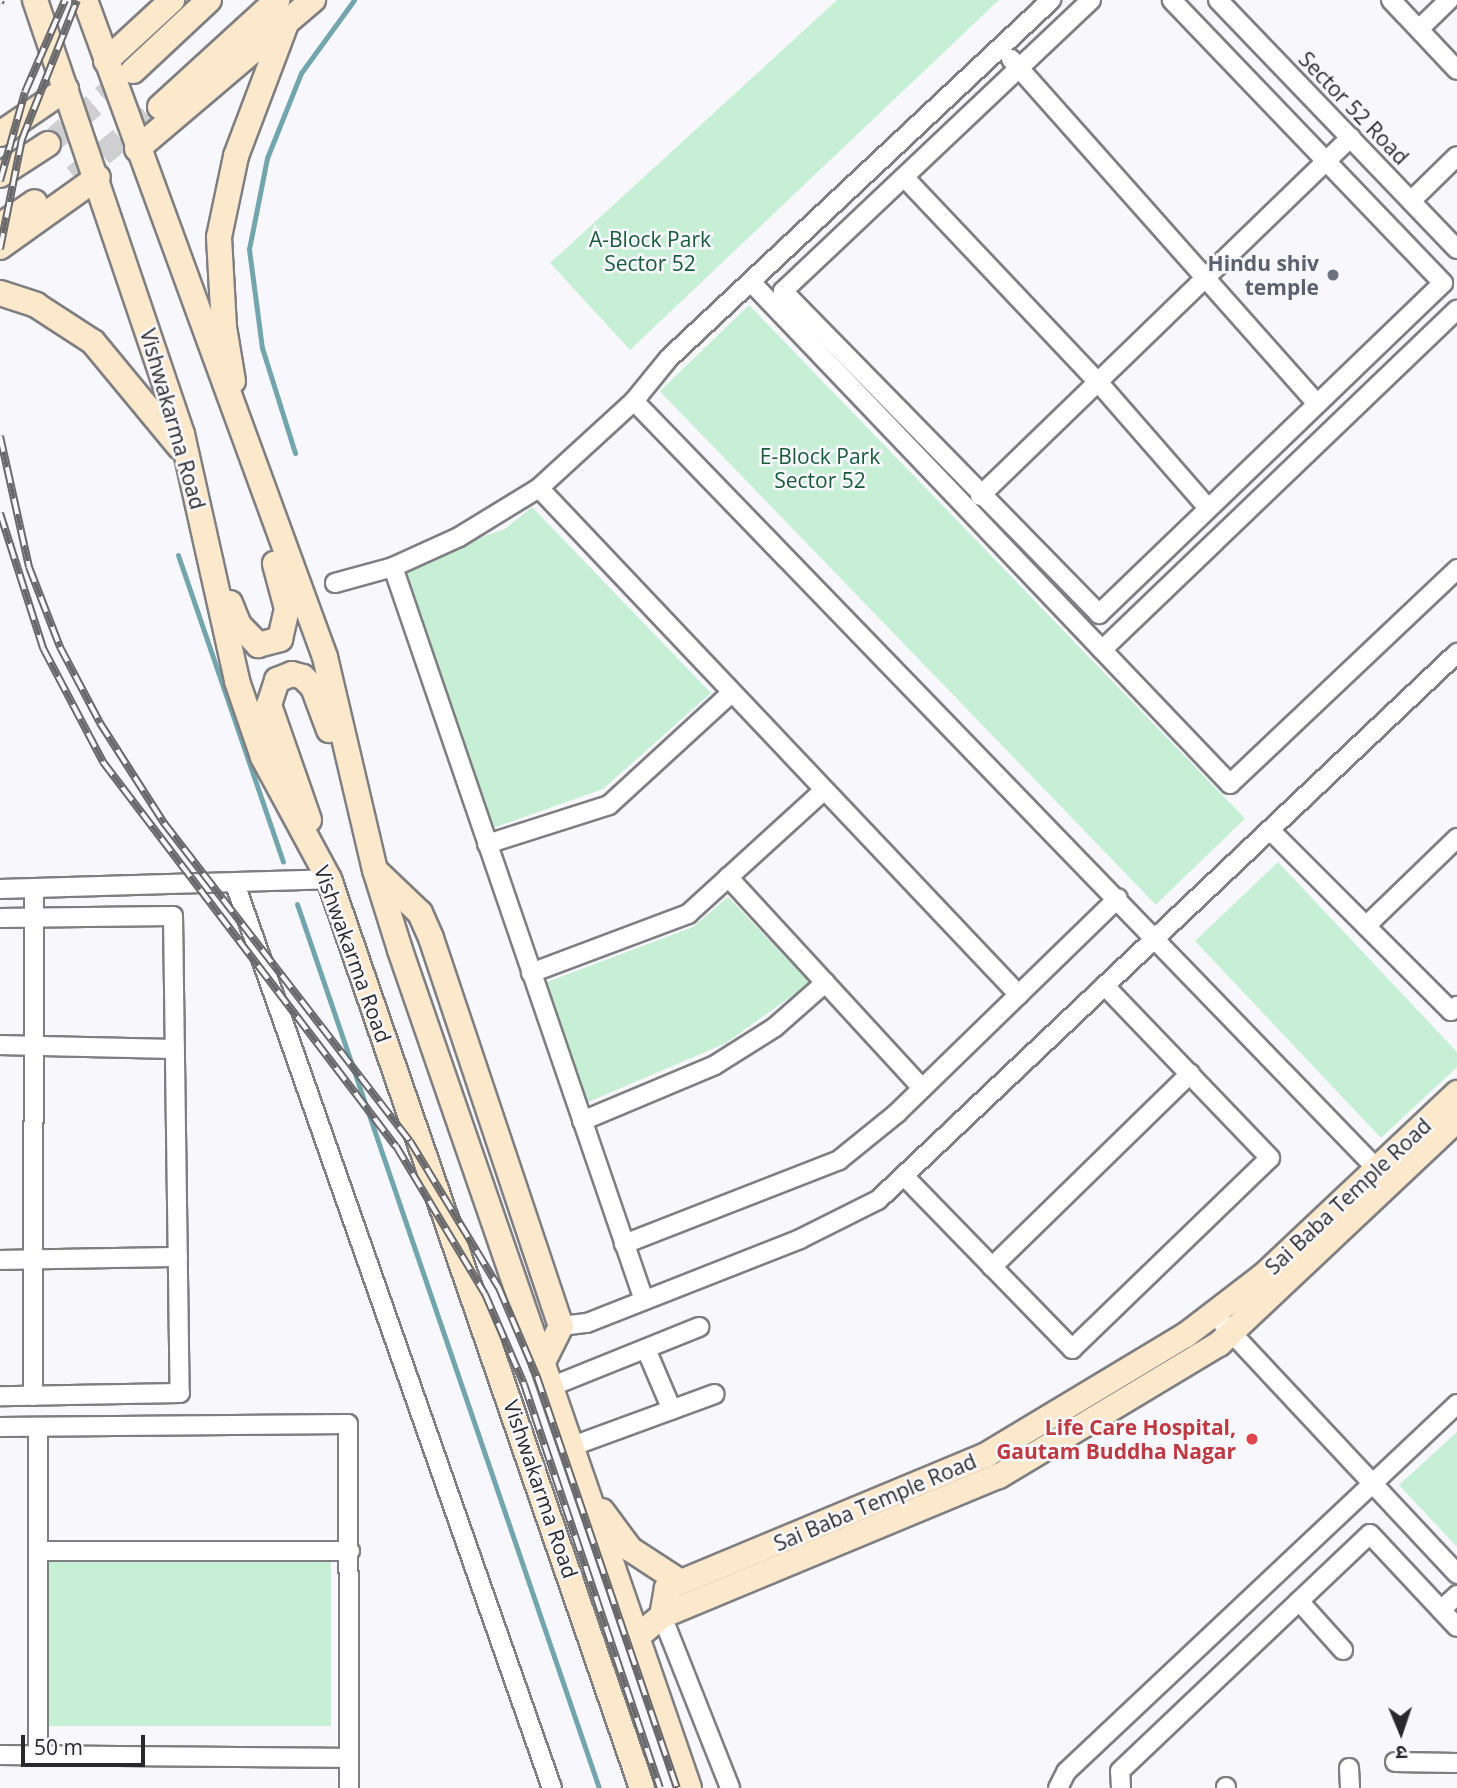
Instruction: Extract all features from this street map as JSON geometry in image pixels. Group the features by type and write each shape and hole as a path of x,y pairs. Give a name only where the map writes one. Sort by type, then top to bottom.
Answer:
{"main road":[{"name":"Vishwakarma Road","path":"35,0 66,89 86,177 187,456 237,681 262,757 324,869 642,1788"},
{"name":"Vishwakarma Road","path":"85,0 234,418 325,657 375,870 570,1447 690,1788"},
{"path":"106,61 172,0"},
{"path":"133,71 209,0"},
{"path":"160,107 277,0"},
{"path":"137,149 313,0"},
{"path":"234,418 219,237 236,156 285,26"},
{"path":"0,134 66,89"},
{"path":"0,176 48,144"},
{"path":"0,226 86,177"},
{"path":"0,247 86,177"},
{"path":"0,293 36,305 93,342 187,456"},
{"path":"216,578 247,637 258,645 280,639 287,610 263,495"},
{"path":"324,869 269,705 277,680 292,674 313,687 332,739 356,781"},
{"path":"375,870 420,914 431,938 561,1326 546,1376"},
{"name":"Sai Baba Temple Road","path":"662,1616 662,1597 679,1581 986,1455 1222,1323 1457,1093"},
{"name":"Sai Baba Temple Road","path":"638,1636 662,1616 999,1476 1222,1323 1457,1120"},
{"path":"579,1471 618,1536 679,1581"}],"street":[{"path":"335,583 393,567 459,537 540,488 634,401 669,358 1051,0"},
{"path":"1091,0 783,291 980,496 1099,614 1316,402 1443,283 1172,0"},
{"name":"Sector 52 Road","path":"1218,0 1457,249"},
{"path":"1391,0 1457,70"},
{"path":"1419,29 1450,0"},
{"path":"1001,48 1316,402"},
{"path":"980,496 1350,137"},
{"path":"1411,201 1457,156"},
{"path":"904,177 1099,383 1208,508"},
{"path":"751,282 1230,784 1457,569"},
{"path":"1102,650 1457,309"},
{"path":"634,401 1118,898 1377,1169"},
{"path":"540,488 730,694 1019,995"},
{"path":"393,567 644,1300"},
{"path":"561,1326 587,1322 800,1239 877,1200 905,1177 1158,940 1457,653"},
{"path":"487,844 609,805 730,694"},
{"path":"531,973 688,914 823,791"},
{"path":"1272,832 1451,1011 1457,1006"},
{"path":"1366,926 1457,838"},
{"path":"0,889 235,884 324,869"},
{"path":"728,877 922,1088"},
{"path":"235,884 552,1788"},
{"path":"33,1396 34,890"},
{"path":"624,1244 839,1160 922,1088 1118,898"},
{"path":"0,918 173,916 180,1394 0,1396"},
{"path":"582,1121 715,1065 775,1027 825,983"},
{"path":"905,1177 1072,1349 1270,1158 1107,988"},
{"path":"0,1045 175,1048"},
{"path":"992,1267 1190,1074"},
{"path":"0,1260 178,1257"},
{"path":"1222,1323 1457,1574"},
{"path":"546,1376 646,1349 699,1328"},
{"path":"646,1349 672,1409"},
{"path":"570,1447 715,1395"},
{"path":"1058,1788 1066,1772 1457,1404"},
{"path":"0,1427 348,1424 349,1788"},
{"path":"38,1428 38,1754"},
{"path":"1121,1788 1121,1771 1370,1534 1457,1627"},
{"path":"40,1551 350,1551"},
{"path":"1441,1610 1457,1595"},
{"path":"1300,1601 1343,1650"},
{"path":"662,1616 730,1788"},
{"path":"0,1755 349,1758"},
{"path":"1395,1762 1457,1763"},
{"path":"1349,1768 1350,1788"}],"green space":[{"name":"A-Block Park Sector 52","path":"837,0 999,0 630,350 550,263"},
{"name":"E-Block Park Sector 52","path":"749,305 1245,819 1156,905 660,391"},
{"path":"532,507 711,693 603,789 493,828 404,564 505,529"},
{"path":"1278,862 1457,1052 1457,1067 1381,1138 1195,941"},
{"path":"728,897 810,983 726,1043 586,1103 547,982 693,927"},
{"path":"1457,1432 1457,1547 1399,1485"},
{"path":"49,1561 331,1561 331,1726 49,1726"}],"waterway":[{"path":"295,453 262,348 249,249 267,158 301,73 354,0"},
{"path":"178,555 283,862"},
{"path":"297,904 599,1788"}],"tunnel":[{"path":"48,144 130,74"},
{"path":"74,177 160,107"}],"railway":[{"path":"0,181 25,92 65,0"},
{"path":"0,249 22,139 77,0"},
{"path":"0,436 29,567 60,647 100,723 164,823 410,1141 499,1288 537,1377 677,1788"},
{"path":"0,513 43,648 103,762 396,1146 485,1294 524,1384 660,1788"}],"place":[{"name":"Hindu shiv temple","path":"1333,275"},
{"name":"Life Care Hospital, Gautam Buddha Nagar","path":"1252,1439"}]}
